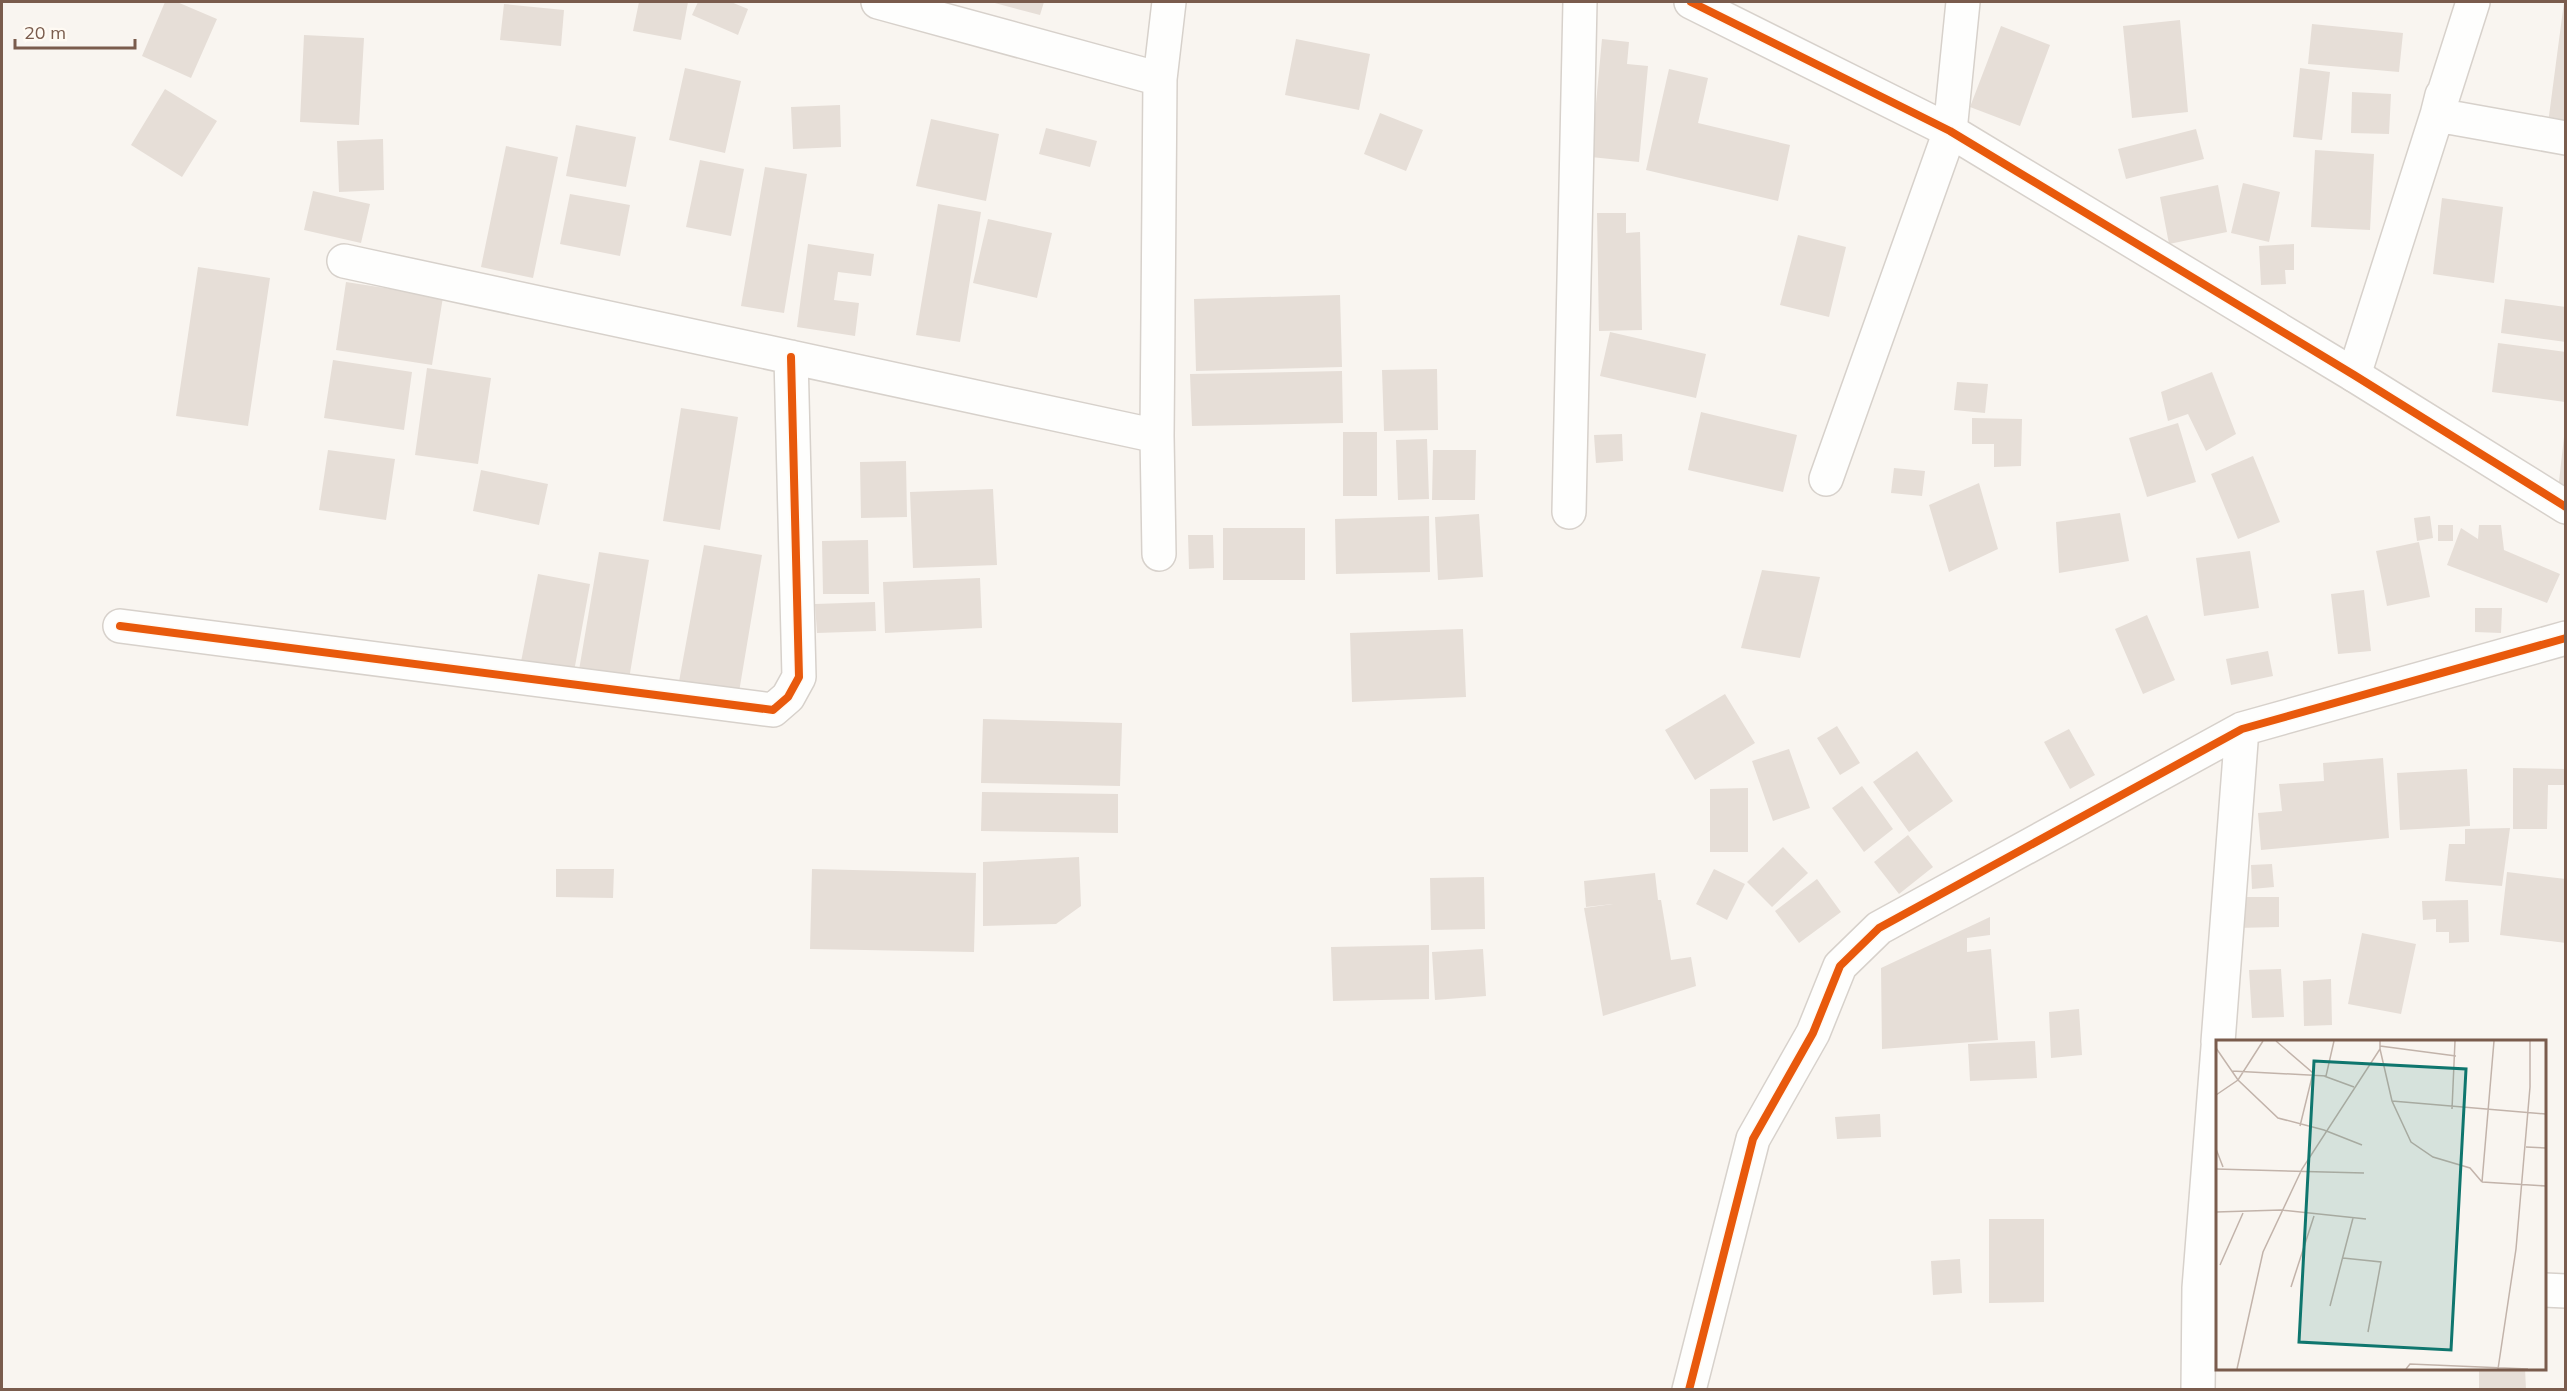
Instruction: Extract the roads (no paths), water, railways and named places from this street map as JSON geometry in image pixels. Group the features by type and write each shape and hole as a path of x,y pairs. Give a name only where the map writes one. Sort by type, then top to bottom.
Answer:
{"street":[{"path":"878,2 1160,79"},
{"path":"1159,554 1157,436 1160,79 1169,2"},
{"path":"1569,512 1580,2"},
{"path":"1691,2 1950,131 2354,375 2565,507"},
{"path":"1826,479 1950,131 1963,2"},
{"path":"2437,115 2463,2"},
{"path":"2354,375 2473,2"},
{"path":"2437,115 2565,138"},
{"path":"344,261 1157,436"},
{"path":"120,626 773,710 789,697 800,677 791,357"},
{"path":"1689,1389 1753,1139 1813,1033 1840,966 1879,928 2241,729 2565,638"},
{"path":"2218,1040 2241,729"},
{"path":"2198,1389 2208,1288 2216,1074"},
{"path":"2546,1290 2565,1291"}]}
